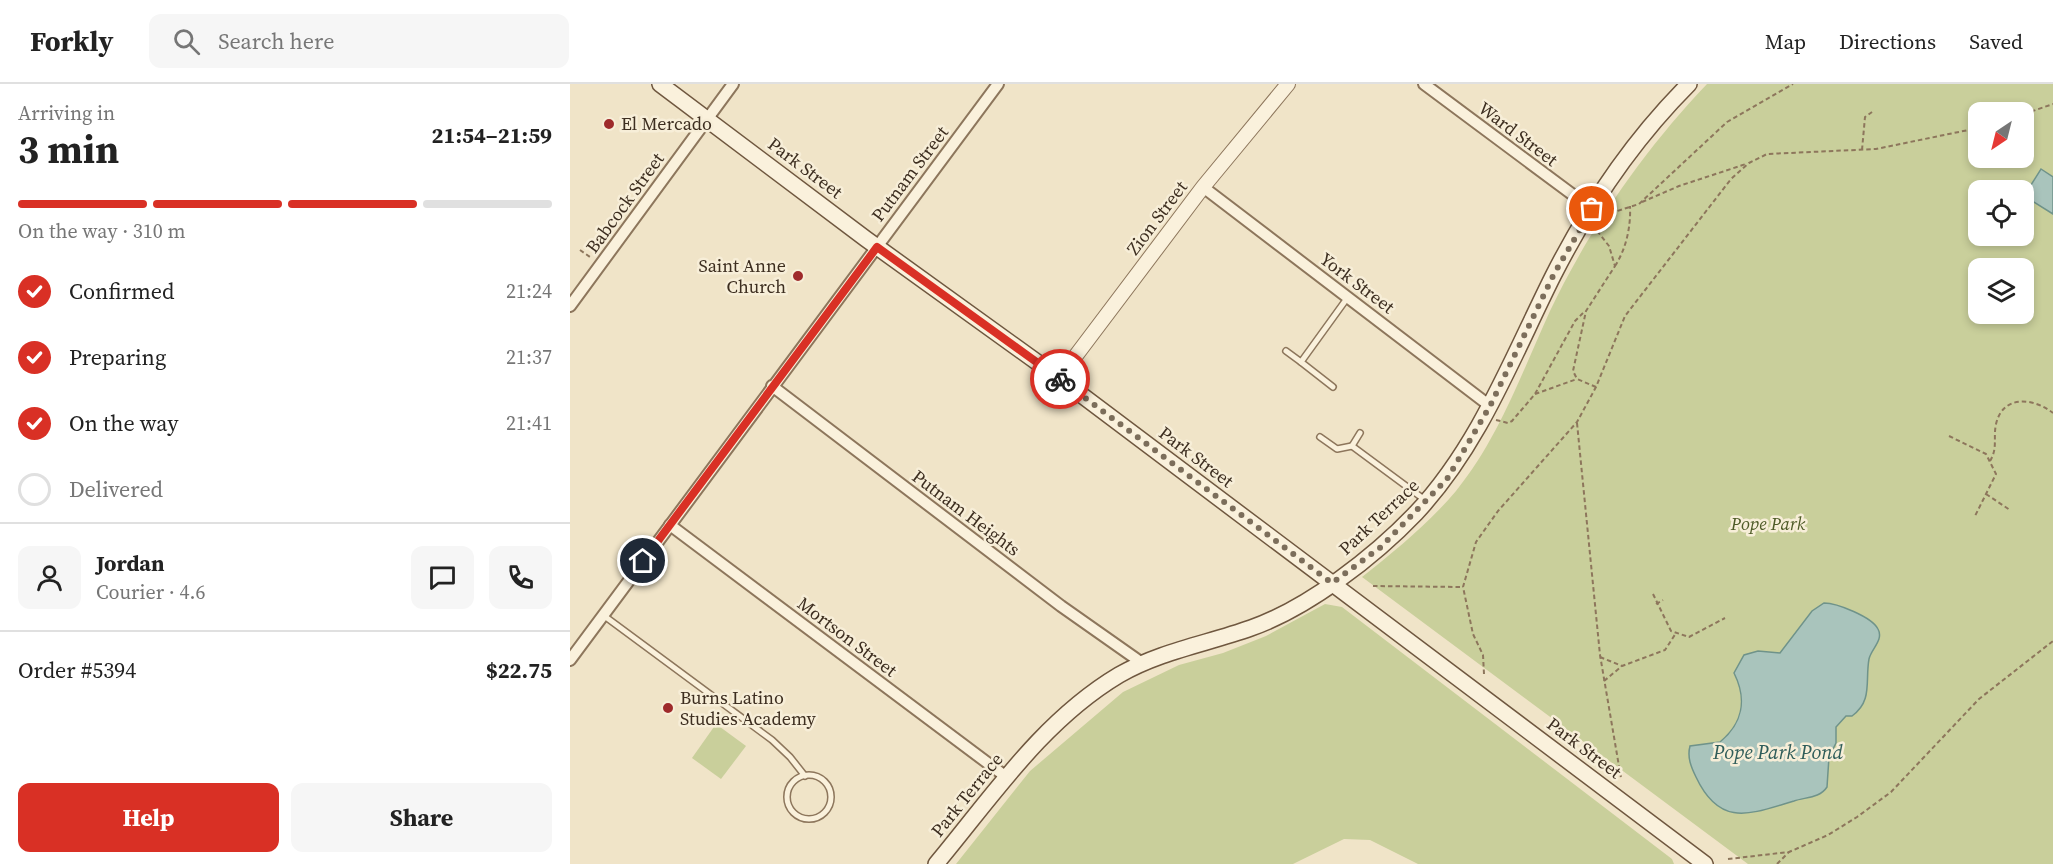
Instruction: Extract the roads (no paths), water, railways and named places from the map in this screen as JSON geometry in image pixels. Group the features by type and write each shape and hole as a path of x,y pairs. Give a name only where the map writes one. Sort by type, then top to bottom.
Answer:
{"main road":[{"name":"Park Street","path":"660,84 877,247 1059,378 1705,864"},
{"name":"Park Terrace","path":"936,864 1005,776 1078,706 1116,677 1142,663 1254,627 1292,609 1381,547 1426,501 1447,479 1487,411 1554,274 1665,108 1689,84"}],"street":[{"name":"Babcock Street","path":"570,306 732,84"},
{"name":"Putnam Street","path":"570,660 998,84"},
{"name":"Zion Street","path":"1059,378 1203,187 1288,84"},
{"name":"Ward Street","path":"1424,84 1600,208"},
{"name":"York Street","path":"1203,187 1348,297 1487,411"},
{"name":"Putnam Heights","path":"772,386 1061,606 1142,663"},
{"name":"Mortson Street","path":"670,525 1005,776"}],"lane":[{"path":"1301,362 1348,297"},
{"path":"1286,351 1333,387"},
{"path":"1320,437 1337,449 1352,446 1360,433"},
{"path":"1352,446 1426,501"},
{"path":"603,615 772,740 805,776 820,778 829,790 829,805 826,812 813,819 794,814 787,802 788,789 792,783 805,776"}],"water":[{"path":"2041,169 2053,177 2053,214 2034,202 2034,180"},
{"name":"Pope Park Pond","path":"1824,603 1845,608 1862,616 1874,624 1879,633 1878,641 1869,659 1867,690 1863,704 1852,716 1846,716 1836,727 1836,743 1829,757 1827,787 1817,795 1764,810 1738,813 1726,810 1715,804 1705,793 1696,777 1690,762 1690,746 1720,742 1734,727 1740,710 1741,692 1734,673 1744,655 1758,651 1780,653 1812,611"}],"place":[{"name":"El Mercado","path":"609,124"},
{"name":"Saint Anne Church","path":"798,276"},
{"name":"Burns Latino Studies Academy","path":"668,708"}],"park label":[{"name":"Pope Park","path":"1768,524"}]}
